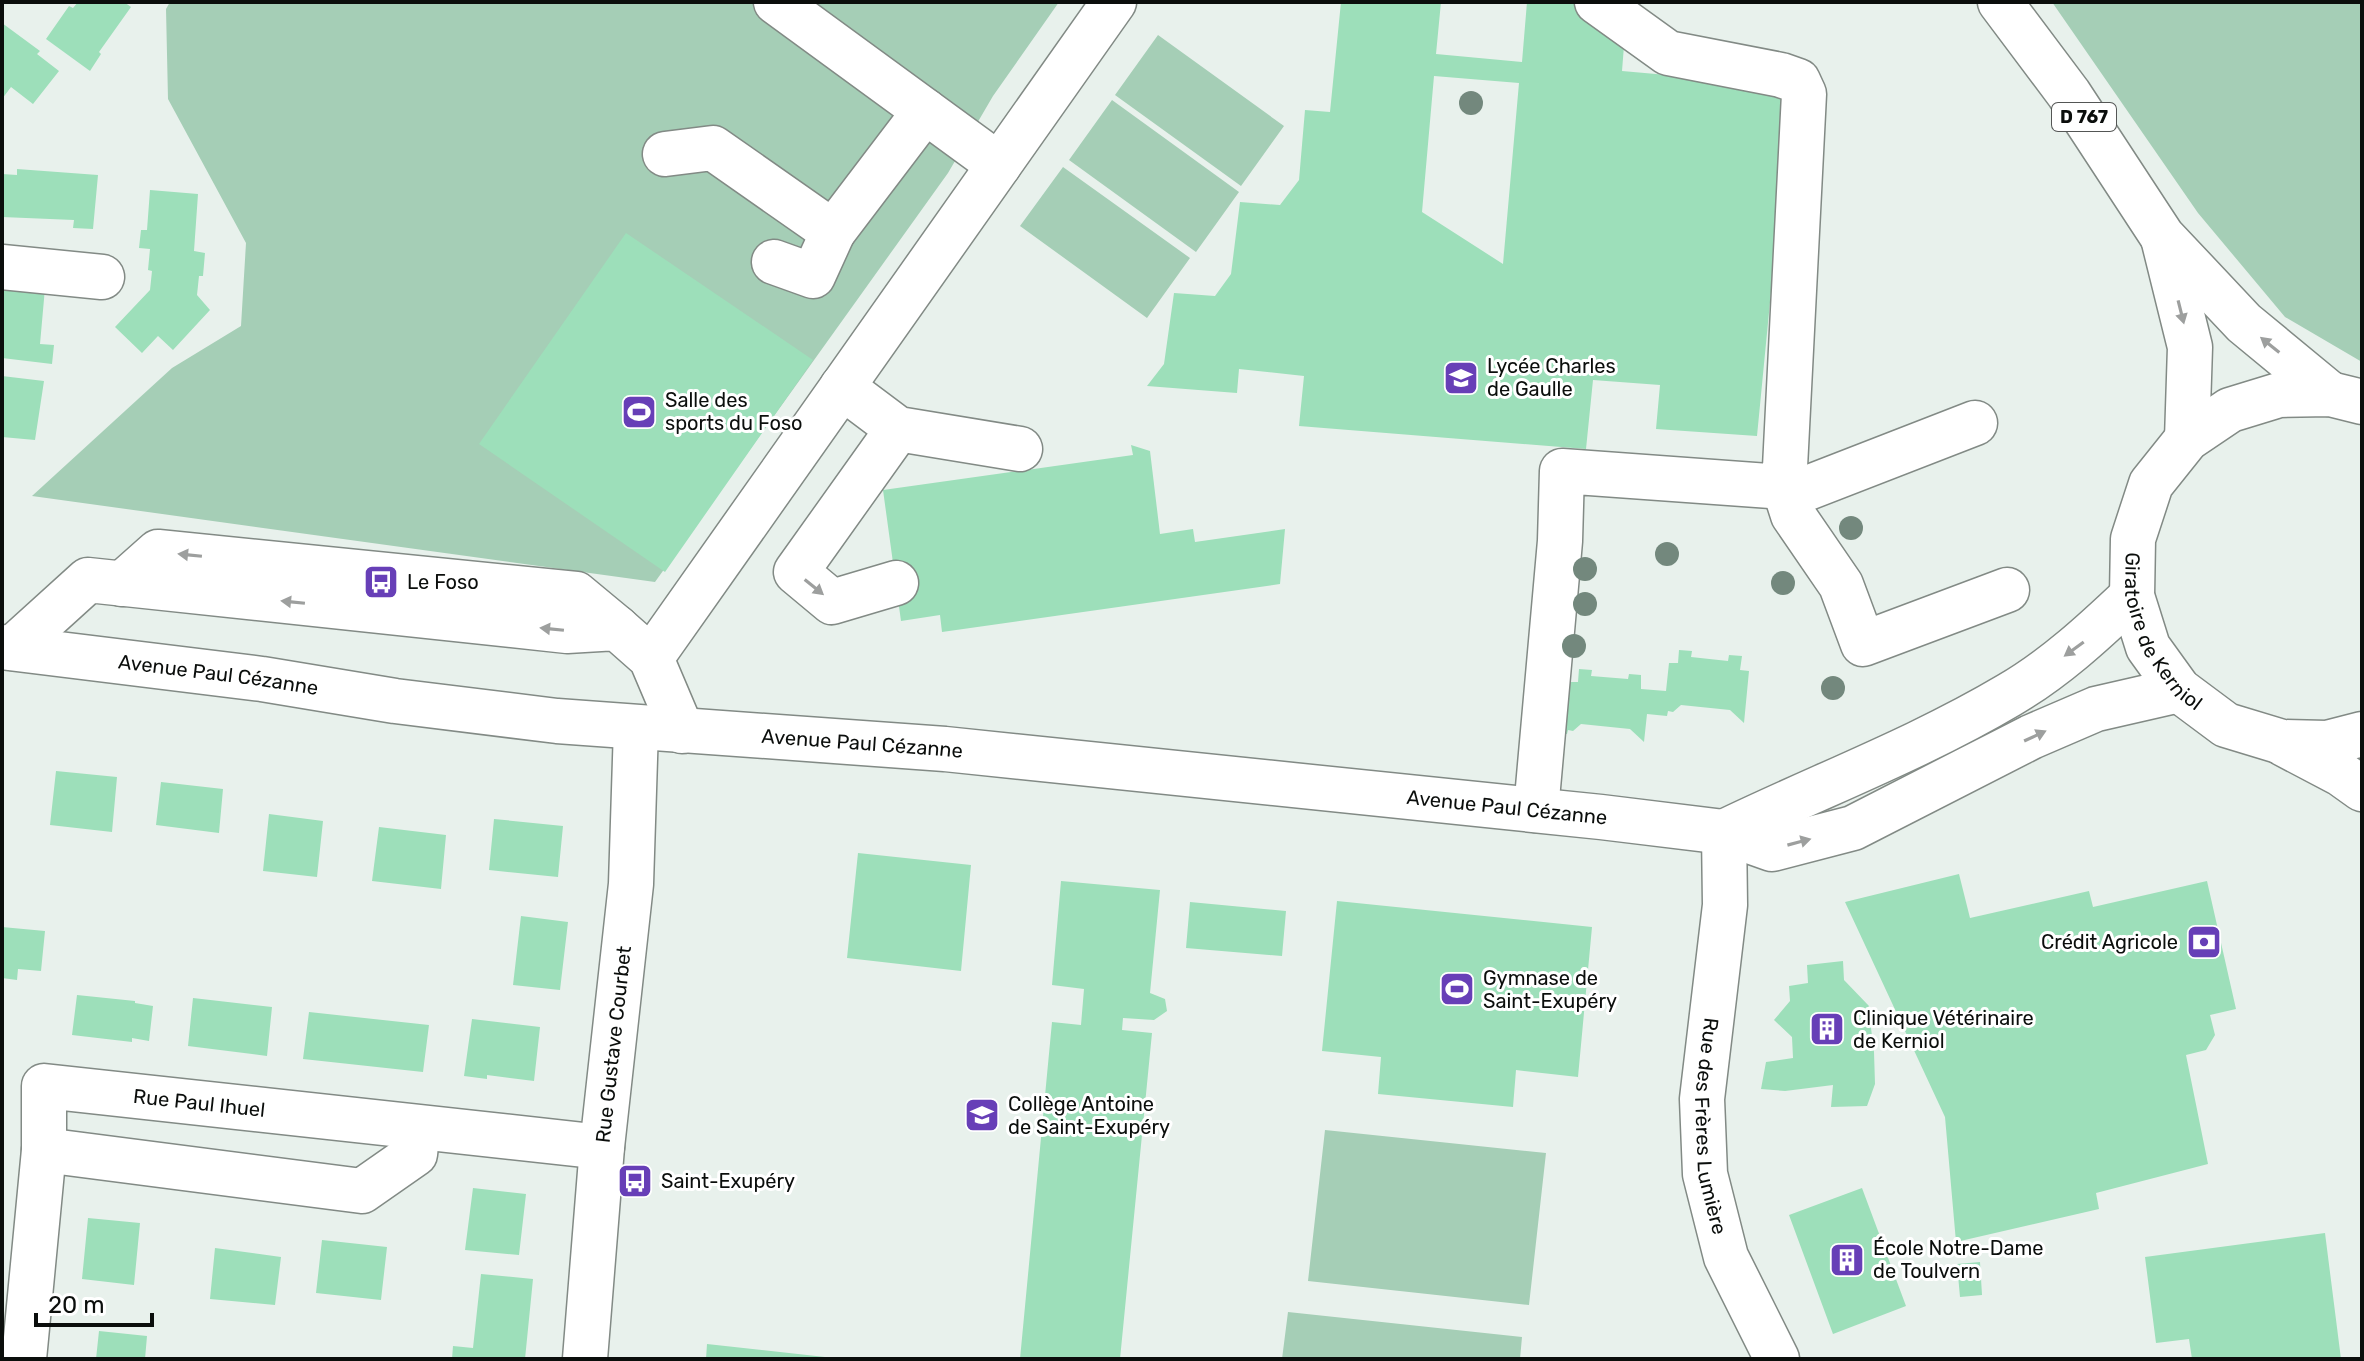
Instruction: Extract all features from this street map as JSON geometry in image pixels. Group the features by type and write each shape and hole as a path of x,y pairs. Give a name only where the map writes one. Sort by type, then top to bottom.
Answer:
{"street":[{"path":"776,2 999,165"},
{"path":"651,658 1114,2"},
{"path":"1597,2 1668,53 1781,75 1798,81 1804,94 1786,492 1793,515 1841,585 1863,644 2007,590"},
{"name":"D 767","path":"2000,2 2069,94 2162,236 2244,323 2346,398"},
{"path":"774,262 813,276 833,232 925,111"},
{"path":"665,154 713,148 833,232"},
{"name":"D 767","path":"2162,236 2190,347 2187,439"},
{"path":"2,267 102,277"},
{"path":"842,387 898,429 1020,449"},
{"name":"Giratoire de Kerniol","path":"2346,398 2279,395 2230,410 2187,439 2151,484 2133,539 2132,596 2148,647 2179,690 2226,725 2282,742 2327,743 2362,734"},
{"path":"1536,810 1560,541 1562,471 1786,492 1975,423"},
{"path":"896,583 832,602 796,572 898,429"},
{"path":"8,648 88,580 567,631 617,628 651,658 682,731"},
{"path":"1724,832 1797,796 1874,766 2012,694 2086,640 2132,596"},
{"name":"Avenue Paul Cézanne","path":"8,648 262,679 395,701 636,728 945,749 1536,810 1724,832 1772,849 1853,828 2031,737 2096,709 2179,690"},
{"name":"Rue Gustave Courbet","path":"585,1359 602,1147 631,884 636,728"},
{"path":"2282,742 2362,789"},
{"name":"Rue des Frères Lumière","path":"1724,832 1725,905 1702,1099 1705,1174 1726,1257 1777,1359"},
{"name":"Rue Paul Ihuel","path":"24,1359 44,1150 44,1086 602,1147"},
{"path":"44,1150 362,1191 415,1154 418,1128"}],"green space":[{"path":"170,2 1059,2 993,96 948,173 655,582 32,496 172,368 241,326 246,243 168,99 166,9"},
{"path":"2052,2 2362,2 2362,362 2285,317 2198,213"},
{"path":"1158,35 1284,126 1241,186 1115,95"},
{"path":"1112,100 1239,192 1196,252 1069,160"},
{"path":"1063,167 1190,258 1147,318 1020,226"},
{"path":"1325,1130 1546,1153 1529,1305 1308,1281"},
{"path":"1288,1312 1522,1337 1520,1359 1282,1359"}],"building":[{"path":"78,2 124,2 131,7 99,52 101,54 90,71 46,39 69,6 73,8"},
{"path":"1341,2 1441,2 1436,54 1522,62 1527,2 1579,2 1625,33 1622,71 1791,86 1757,436 1656,429 1660,385 1593,380 1586,449 1299,426 1304,376 1239,369 1237,393 1147,386 1164,364 1174,293 1215,296 1231,274 1240,202 1280,205 1299,180 1305,110 1330,112","holes":["1434,76 1519,83 1503,264 1422,212"]},
{"path":"2,23 40,51 37,54 59,71 33,104 11,87 2,99"},
{"path":"17,169 98,175 93,229 73,228 74,220 2,217 2,174 17,175"},
{"path":"150,190 198,194 194,251 205,253 197,295 210,310 173,350 158,336 142,353 115,327 150,290 150,249 139,248 141,230 147,230"},
{"name":"Salle des sports du Foso","path":"626,233 813,360 665,572 479,444"},
{"path":"2,284 45,288 40,344 54,345 52,364 2,358"},
{"path":"2,376 44,381 35,440 2,437"},
{"path":"1131,445 1150,451 1160,534 1193,529 1195,542 1285,529 1280,584 942,632 940,615 901,621 883,490 1133,455"},
{"path":"1679,650 1692,651 1691,657 1728,661 1729,655 1742,656 1740,670 1749,671 1744,723 1730,710 1681,705 1673,712 1668,711 1667,716 1647,714 1644,742 1630,729 1581,724 1564,734 1569,682 1578,682 1579,669 1592,670 1591,676 1628,679 1629,674 1641,675 1641,689 1666,691 1669,663 1678,663"},
{"path":"56,771 117,777 112,832 50,825"},
{"path":"161,782 223,789 219,833 156,825"},
{"path":"269,814 323,821 317,877 263,871"},
{"path":"494,819 563,826 558,877 489,870"},
{"path":"379,827 446,835 441,889 372,881"},
{"path":"858,853 971,865 961,971 847,958"},
{"path":"1959,874 1970,918 2089,891 2093,907 2207,881 2236,1009 2210,1015 2215,1035 2206,1050 2186,1055 2208,1164 2096,1193 2099,1209 1956,1242 1945,1117 1845,902"},
{"path":"1061,881 1160,890 1150,993 1165,999 1167,1011 1154,1020 1123,1018 1122,1030 1152,1033 1120,1359 1020,1359 1052,1022 1081,1025 1084,989 1052,985"},
{"name":"Gymnase de Saint-Exupéry","path":"1337,901 1592,927 1578,1077 1516,1070 1513,1107 1378,1094 1381,1057 1322,1051"},
{"path":"1190,902 1286,911 1282,956 1186,948"},
{"path":"521,916 568,922 560,990 513,985"},
{"path":"2,927 45,931 41,971 18,969 17,980 2,978"},
{"name":"Clinique Vétérinaire de Kerniol","path":"1843,961 1844,980 1869,1006 1859,1018 1870,1020 1874,1052 1875,1084 1867,1106 1831,1107 1833,1085 1785,1091 1761,1089 1766,1062 1793,1058 1792,1037 1774,1020 1790,1001 1789,986 1808,983 1807,965"},
{"path":"77,995 153,1006 149,1041 72,1035"},
{"path":"193,998 272,1007 267,1056 188,1046"},
{"path":"309,1012 429,1025 423,1072 303,1059"},
{"path":"472,1019 540,1027 534,1081 487,1075 487,1079 464,1076"},
{"path":"473,1188 526,1194 519,1255 465,1250"},
{"name":"École Notre-Dame de Toulvern","path":"1862,1188 1906,1306 1833,1334 1789,1215"},
{"path":"88,1218 140,1223 134,1285 82,1279"},
{"path":"2325,1233 2341,1359 2192,1359 2189,1339 2156,1343 2145,1257"},
{"path":"322,1240 387,1247 381,1300 316,1293"},
{"path":"215,1248 281,1257 275,1305 210,1299"},
{"path":"1980,1262 1982,1295 1960,1297 1957,1264"},
{"path":"481,1274 533,1279 525,1359 452,1359 453,1346 473,1348"},
{"path":"99,1331 147,1336 145,1359 96,1359"},
{"path":"707,1344 825,1357 825,1359 706,1359"}],"place":[{"name":"Lycée Charles de Gaulle","path":"1461,378"},
{"name":"Salle des sports du Foso","path":"639,412"},
{"name":"Le Foso","path":"381,582"},
{"name":"Crédit Agricole","path":"2204,942"},
{"name":"Gymnase de Saint-Exupéry","path":"1457,989"},
{"name":"Clinique Vétérinaire de Kerniol","path":"1827,1029"},
{"name":"Collège Antoine de Saint-Exupéry","path":"982,1115"},
{"name":"Saint-Exupéry","path":"635,1181"},
{"name":"École Notre-Dame de Toulvern","path":"1847,1260"}]}
